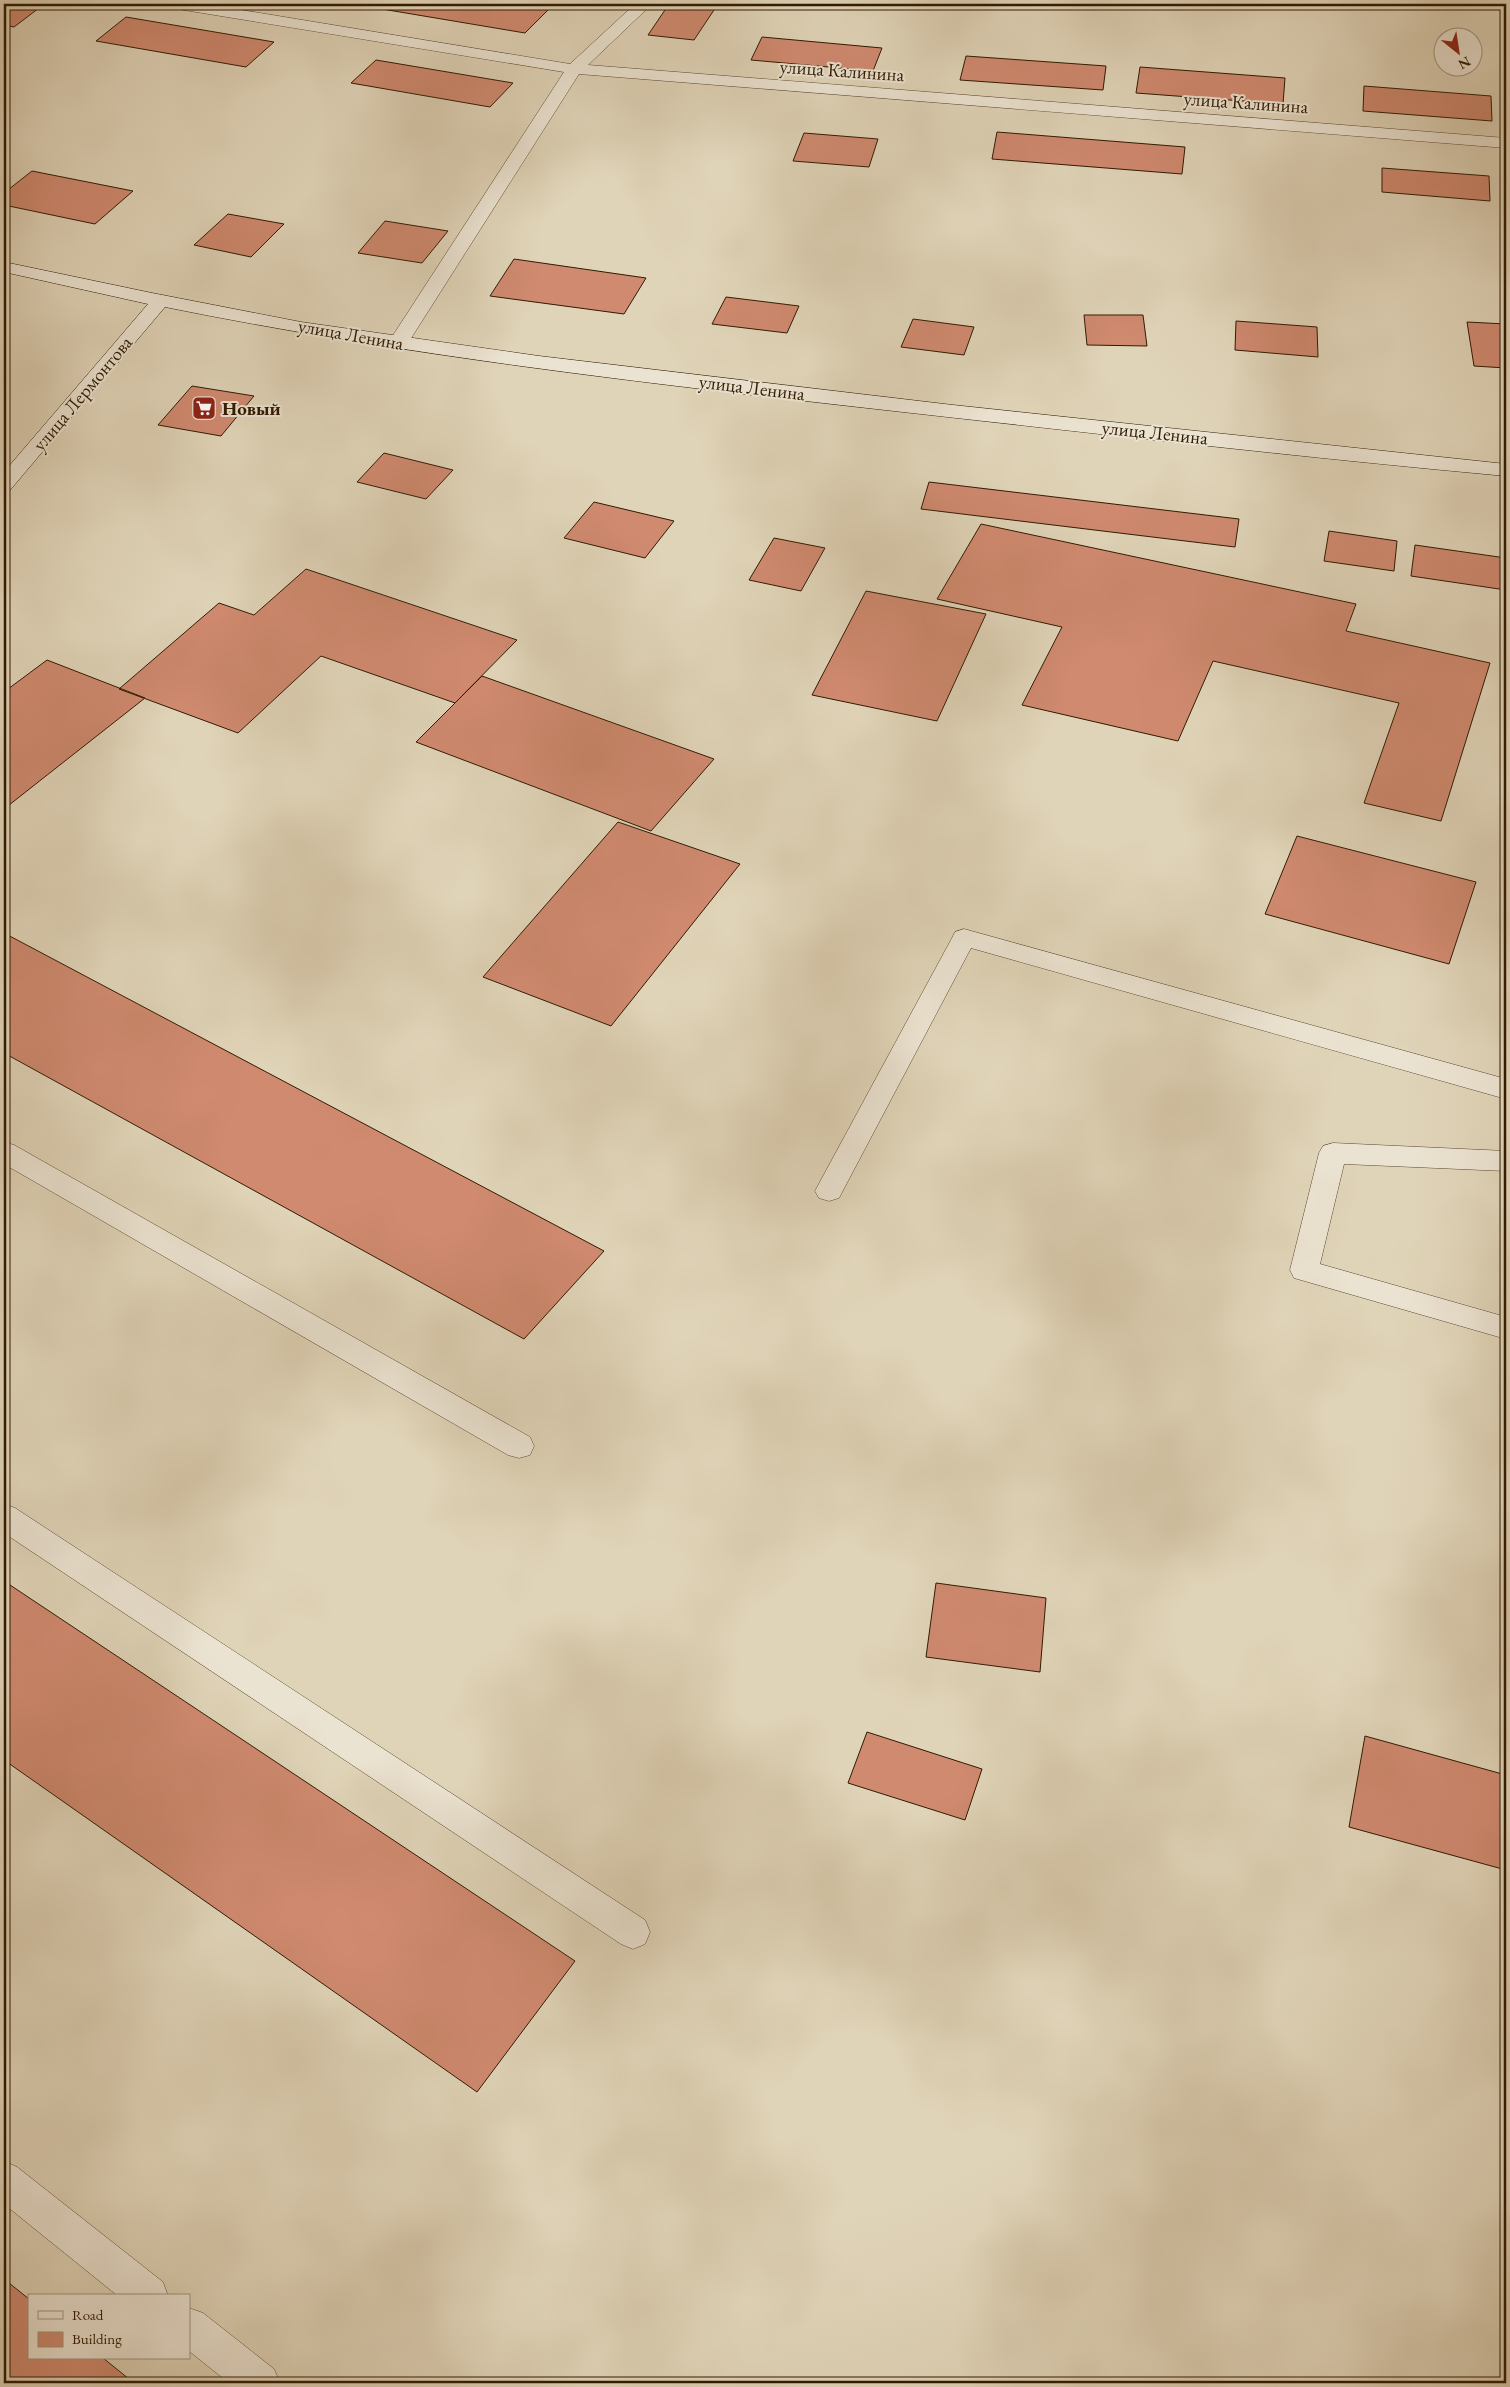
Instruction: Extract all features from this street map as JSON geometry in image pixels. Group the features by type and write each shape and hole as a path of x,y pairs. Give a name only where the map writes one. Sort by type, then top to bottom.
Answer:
{"street":[{"name":"улица Калинина","path":"178,4 574,70 1506,143"},
{"path":"398,343 574,70 644,4"},
{"name":"улица Ленина","path":"4,267 160,301 398,343 759,388 1506,470"},
{"name":"улица Лермонтова","path":"4,485 160,301"},
{"path":"829,1191 964,938 1506,1090"},
{"path":"4,1152 519,1446"},
{"path":"1506,1161 1333,1153 1304,1270 1506,1328"},
{"path":"4,1517 633,1932"},
{"path":"4,2180 146,2294"},
{"path":"190,2328 260,2383"}],"building":[{"path":"4,4 39,8 14,27 4,25"},
{"path":"388,4 519,4 549,9 525,33 382,9"},
{"path":"669,4 718,4 694,40 648,35"},
{"path":"126,17 274,42 246,67 96,41"},
{"path":"762,37 882,48 873,71 751,60"},
{"path":"966,56 1106,66 1103,90 960,80"},
{"path":"376,60 513,83 490,107 351,83"},
{"path":"1140,67 1285,78 1283,104 1136,93"},
{"path":"1364,86 1491,96 1492,121 1363,111"},
{"path":"997,132 1185,147 1182,174 992,159"},
{"path":"804,133 878,139 869,167 793,161"},
{"path":"1382,168 1489,176 1490,201 1382,192"},
{"path":"32,171 133,191 95,224 4,205 4,193"},
{"path":"228,214 284,224 251,257 194,245"},
{"path":"385,221 448,231 422,263 358,253"},
{"path":"514,259 646,278 624,314 490,296"},
{"path":"726,297 799,306 787,333 712,324"},
{"path":"1084,315 1143,315 1147,346 1087,345"},
{"path":"913,319 974,327 964,355 901,347"},
{"path":"1236,321 1317,327 1318,357 1235,350"},
{"path":"1467,322 1506,324 1506,368 1474,366"},
{"path":"192,386 254,396 221,436 158,425"},
{"path":"384,453 453,470 426,499 357,482"},
{"path":"929,482 1239,519 1235,547 921,509"},
{"path":"594,502 674,521 645,558 564,538"},
{"path":"981,524 1356,604 1346,631 1490,663 1441,821 1364,803 1399,703 1213,661 1178,741 1022,705 1062,627 937,599"},
{"path":"1329,531 1397,541 1394,571 1324,561"},
{"path":"774,538 825,548 801,591 749,580"},
{"path":"1415,545 1506,558 1506,590 1411,576"},
{"path":"306,569 517,640 455,703 321,656 238,733 119,689 219,603 254,615"},
{"path":"866,591 986,614 937,721 812,695"},
{"path":"47,660 145,698 4,809 4,692"},
{"path":"482,676 714,759 651,831 416,742"},
{"path":"618,822 740,864 611,1026 483,977"},
{"path":"1297,836 1476,882 1449,964 1265,914"},
{"path":"4,933 604,1251 524,1339 4,1053"},
{"path":"4,1581 575,1961 477,2092 4,1760"},
{"path":"936,1583 1046,1598 1040,1672 926,1657"},
{"path":"867,1732 982,1769 965,1820 848,1783"},
{"path":"1365,1736 1506,1775 1506,1870 1349,1827"},
{"path":"4,2279 28,2298 28,2360 105,2360 134,2383 4,2383"}],"place":[{"name":"Новый","path":"204,408"}]}
